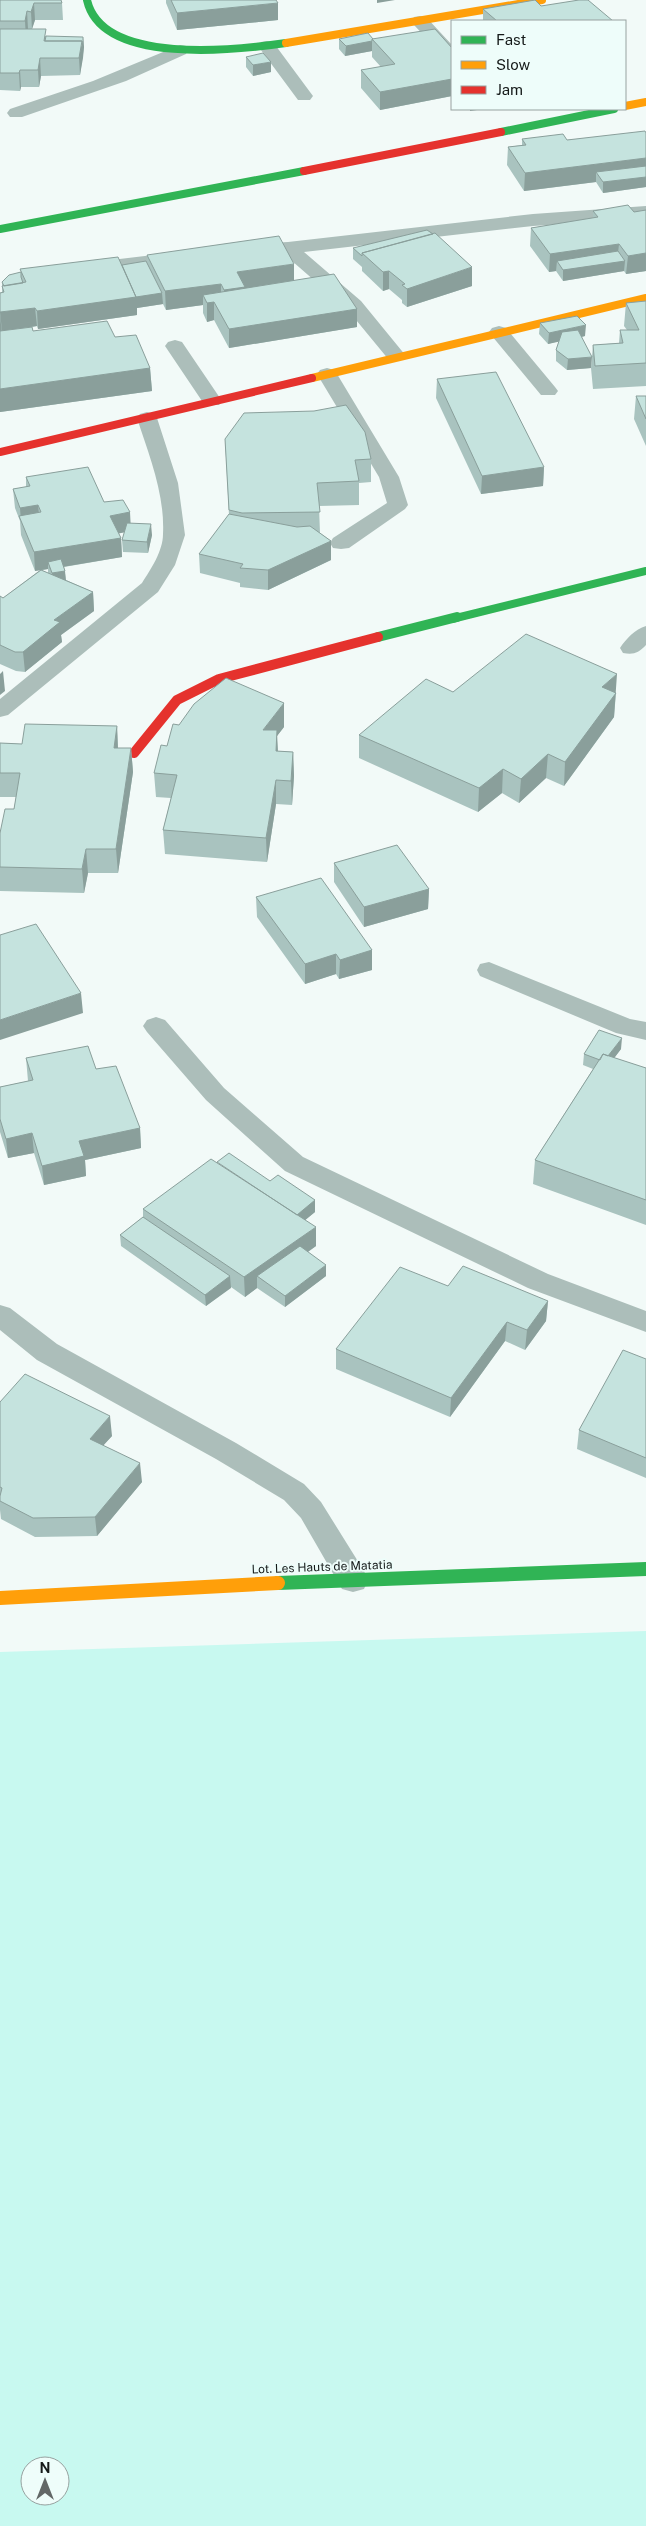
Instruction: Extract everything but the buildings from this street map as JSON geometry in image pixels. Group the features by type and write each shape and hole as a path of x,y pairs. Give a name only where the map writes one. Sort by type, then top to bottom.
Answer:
{"street":[{"path":"87,0 93,14 117,34 135,42 180,50 213,51 267,46 542,0"},
{"path":"420,21 451,54"},
{"path":"267,46 304,96"},
{"path":"16,113 109,82 142,69 180,50"},
{"path":"626,106 646,102"},
{"path":"0,229 352,162 609,110"},
{"path":"227,253 288,248 533,220 646,212"},
{"path":"288,248 354,305 396,356"},
{"path":"67,271 190,257"},
{"path":"0,452 148,418 396,356 646,298"},
{"path":"499,332 548,391"},
{"path":"175,346 212,401"},
{"path":"327,374 389,477 398,505 341,543"},
{"path":"0,710 150,587 164,565 174,535 168,483 148,418"},
{"path":"134,753 177,700 218,680 289,659 646,571"},
{"path":"489,970 625,1027 646,1031"},
{"path":"156,1026 215,1094 294,1164 538,1281 646,1322"},
{"path":"0,1315 47,1352 226,1451 294,1492 311,1510 354,1580"},
{"name":"Lot. Les Hauts de Matatia","path":"0,1598 354,1580 646,1569"}],"green space":[{"path":"646,1631 646,2526 0,2526 0,1652"}],"traffic: fast":[{"path":"87,0 92,15 107,30 128,40 154,46 212,50 286,43"},
{"path":"501,132 609,110"},
{"path":"0,229 304,171"},
{"path":"378,637 646,571"},
{"path":"278,1583 646,1569"}],"traffic: slow":[{"path":"286,43 542,0"},
{"path":"626,106 646,102"},
{"path":"312,378 646,298"},
{"path":"0,1598 278,1583"}],"traffic: jam":[{"path":"304,171 501,132"},
{"path":"0,452 312,378"},
{"path":"134,753 177,700 219,679 378,637"}]}
